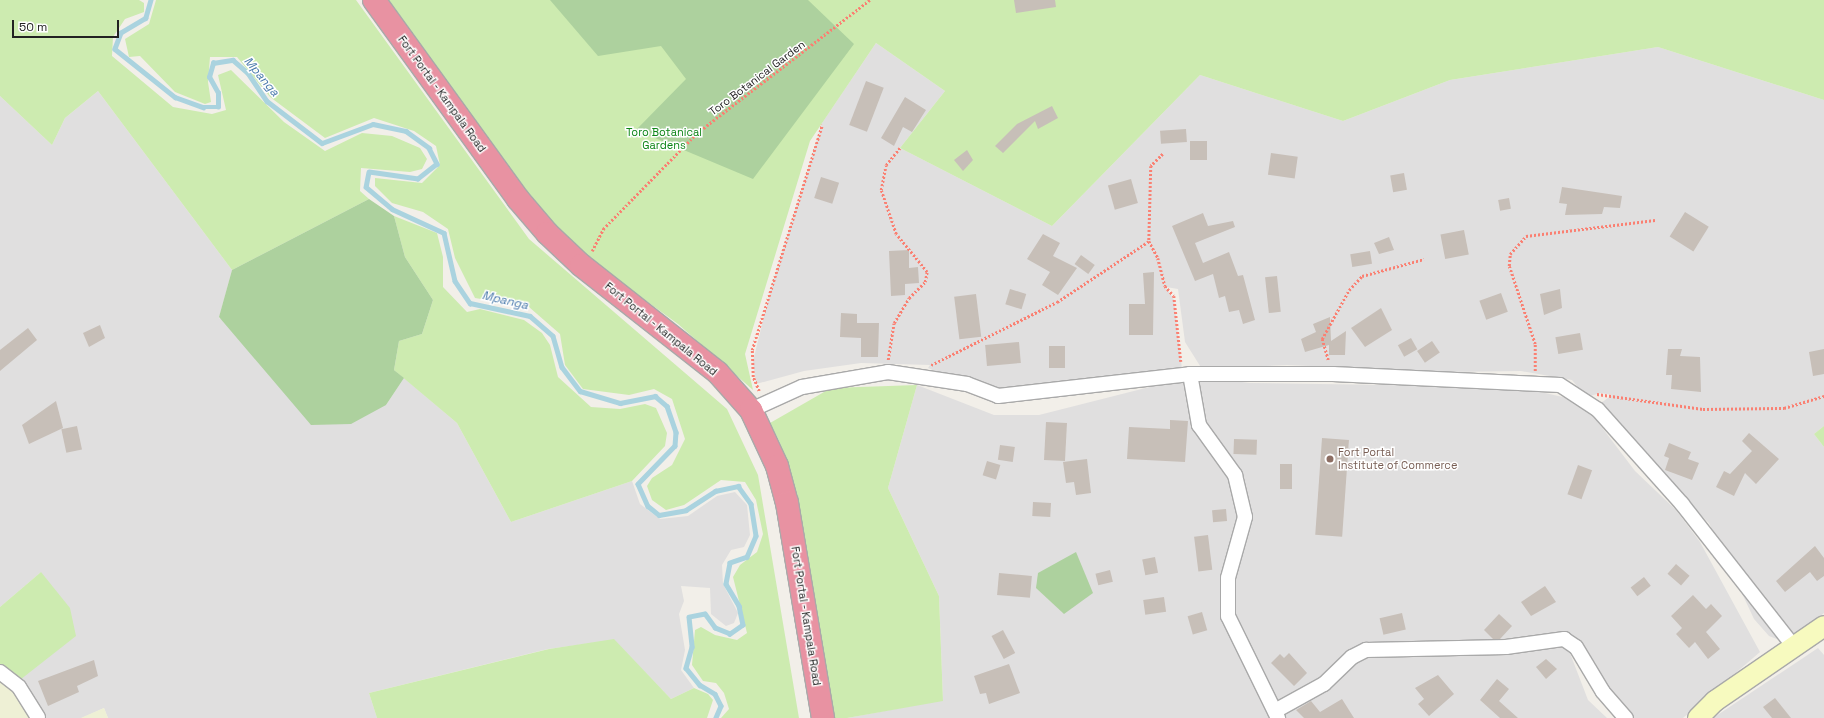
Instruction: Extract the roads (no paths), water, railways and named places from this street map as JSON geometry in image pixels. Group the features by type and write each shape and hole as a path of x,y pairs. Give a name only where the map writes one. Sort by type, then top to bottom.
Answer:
{"highway":[{"name":"Fort Portal - Kampala Road","path":"374,0 518,199 580,265 688,348 759,407 788,503 823,718"}],"main road":[{"path":"1698,718 1715,701 1824,626"}],"street":[{"path":"759,407 828,380 888,372 928,376 967,384 998,396 1190,374 1333,374 1534,382 1560,385 1586,400 1682,504 1794,647"},
{"path":"1190,374 1199,425 1235,475 1245,517 1228,578 1228,616 1276,715 1324,684 1352,657 1366,650 1506,647 1564,639 1576,647 1603,692 1626,718"},
{"path":"0,672 19,687 38,718"}],"waterway":[{"name":"Mpanga","path":"151,0 146,18 121,33 115,49 175,97 203,107 218,107 218,93 209,77 213,63 233,60 248,73 267,101 322,143 373,124 406,131 429,148 437,164 418,179 369,172 366,187 392,209 444,233 455,281 470,303 530,316 553,336 562,367 580,391 620,403 655,396 667,406 676,432 675,446 638,484 648,506 659,515 686,510 715,491 738,486 751,504 756,536 747,557 730,563 726,584 739,606 743,625 730,634 715,628 705,614 689,617 692,647 686,668 700,685 715,694 721,706 716,718"}],"place":[{"name":"Fort Portal Institute of Commerce","path":"1330,459"}],"park label":[{"name":"Toro Botanical Gardens","path":"664,139"}]}
